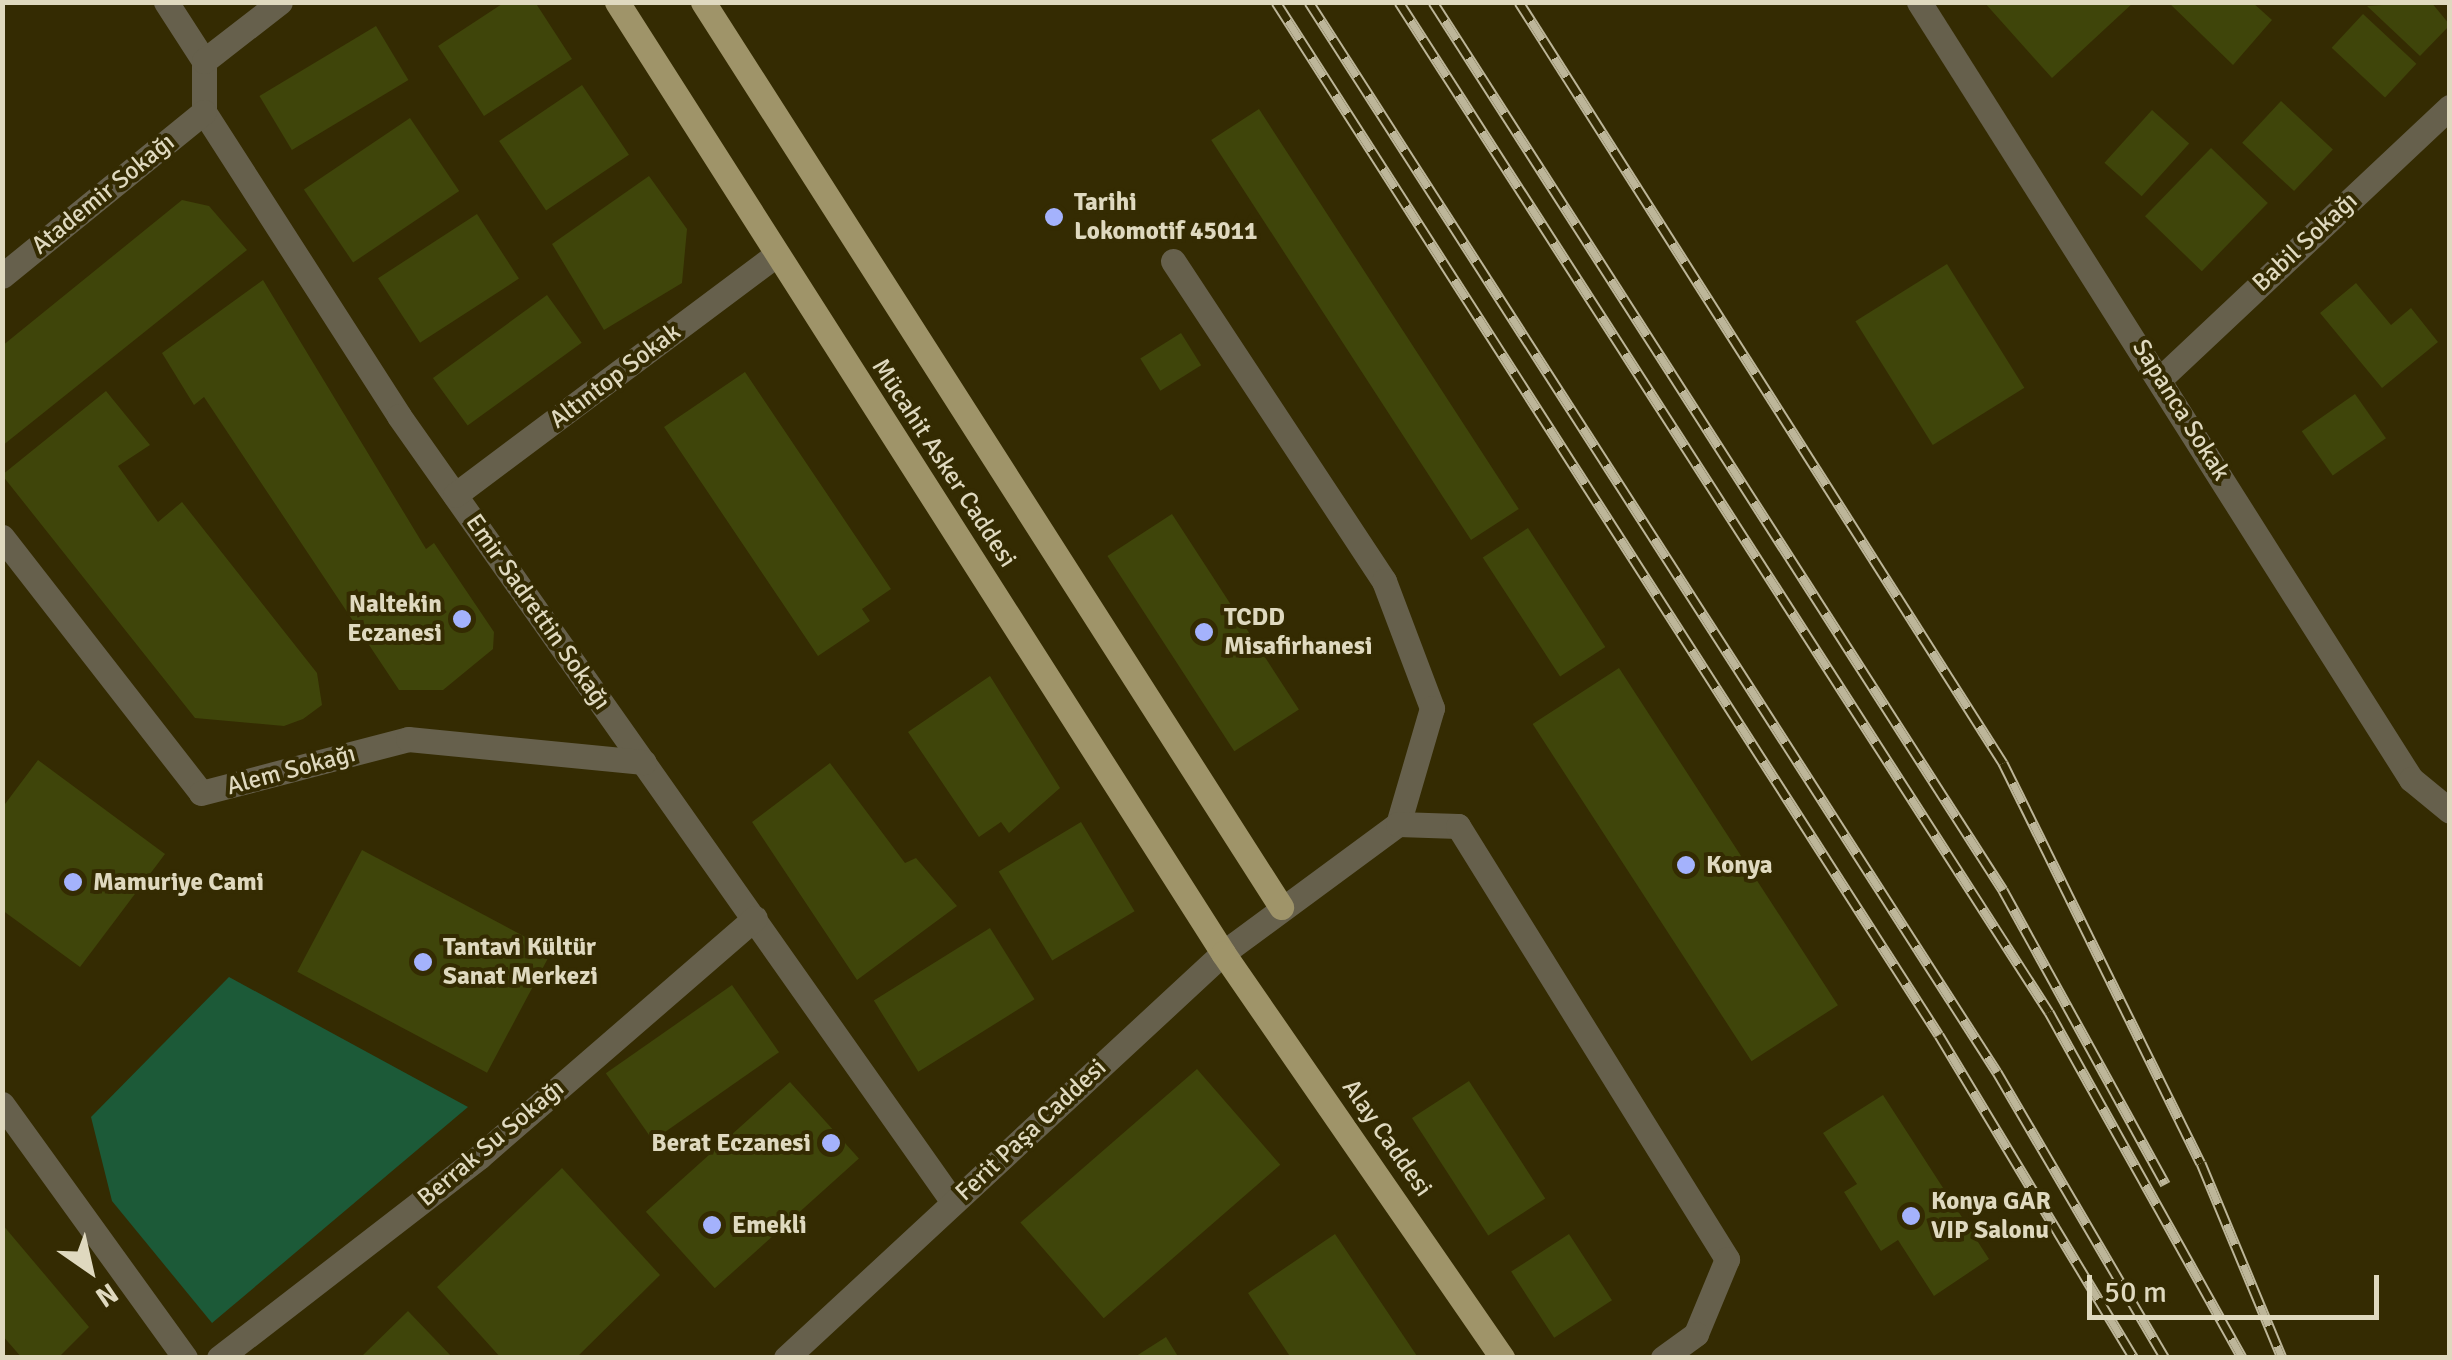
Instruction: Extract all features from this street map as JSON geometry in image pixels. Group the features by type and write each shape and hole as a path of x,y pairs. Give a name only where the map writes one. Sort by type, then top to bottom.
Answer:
{"main road":[{"name":"Mücahit Asker Caddesi","path":"617,2 775,256 1223,953"},
{"name":"Mücahit Asker Caddesi","path":"703,2 1282,907"},
{"name":"Alay Caddesi","path":"1223,953 1502,1358"}],"street":[{"path":"166,2 204,61 204,112"},
{"path":"204,61 280,2"},
{"name":"Sapanca Sokak","path":"1919,2 2161,378 2411,779 2450,810"},
{"name":"Babil Sokağı","path":"2161,378 2450,107"},
{"name":"Atademir Sokağı","path":"2,276 204,112"},
{"name":"Emir Sadrettin Sokağı","path":"204,112 455,495 953,1202"},
{"name":"Altıntop Sokak","path":"455,495 775,256"},
{"path":"1173,262 1384,582 1432,708 1398,824 1458,826 1727,1260 1696,1334 1663,1358"},
{"name":"Alem Sokağı","path":"2,537 201,793 408,739 644,762"},
{"name":"Ferit Paşa Caddesi","path":"786,1358 1223,953 1398,824"},
{"name":"Berrak Su Sokağı","path":"220,1358 479,1157 754,918"},
{"path":"4,1108 185,1358"}],"green space":[{"path":"229,977 468,1107 212,1323 112,1201 91,1117"}],"building":[{"path":"505,2 535,2 572,59 484,116 438,46"},
{"path":"1984,2 2134,2 2052,78"},
{"path":"2168,2 2252,2 2272,20 2233,65"},
{"path":"2431,2 2450,25 2420,56 2367,6"},
{"path":"2363,14 2416,64 2385,97 2332,48"},
{"path":"376,26 408,80 292,150 259,96"},
{"path":"582,85 629,155 546,211 499,141"},
{"path":"2281,101 2333,149 2294,191 2242,143"},
{"path":"1259,109 1519,509 1471,540 1211,140"},
{"path":"2152,110 2189,143 2142,196 2104,163"},
{"path":"410,118 459,191 353,263 304,190"},
{"path":"2211,148 2268,203 2202,271 2145,216"},
{"path":"649,176 687,229 682,283 604,330 552,244"},
{"path":"182,200 209,206 247,250 2,446 2,346"},
{"path":"477,214 519,279 420,343 378,278"},
{"path":"1947,264 2024,388 1933,445 1855,321"},
{"path":"263,280 426,549 434,543 494,632 493,649 443,690 399,690 204,397 194,405 162,353"},
{"path":"2356,283 2391,325 2411,308 2438,342 2382,388 2320,313"},
{"path":"547,295 582,343 468,426 433,378"},
{"path":"1181,333 1201,365 1160,391 1140,358"},
{"path":"745,372 891,589 862,609 870,621 818,656 664,427"},
{"path":"106,391 150,445 118,466 158,522 182,502 317,673 322,705 303,719 284,726 195,718 2,475"},
{"path":"2355,394 2386,438 2333,476 2302,431"},
{"name":"TCDD Misafirhanesi","path":"1172,514 1299,709 1234,751 1107,556"},
{"path":"1528,528 1605,647 1560,677 1483,557"},
{"name":"Konya","path":"1619,668 1838,1005 1752,1061 1533,724"},
{"path":"990,676 1060,788 1009,833 1001,822 979,837 908,732"},
{"name":"Mamuriye Cami","path":"38,760 165,854 80,967 2,910 2,808"},
{"path":"830,763 905,863 916,858 957,906 857,980 752,822"},
{"path":"1081,822 1135,911 1052,961 999,871"},
{"name":"Tantavi Kültür Sanat Merkezi","path":"362,850 552,951 487,1073 297,972"},
{"path":"990,928 1035,999 918,1072 874,1001"},
{"path":"732,985 779,1052 653,1141 606,1073"},
{"path":"1197,1069 1280,1165 1104,1318 1020,1223"},
{"path":"1469,1081 1545,1198 1488,1235 1412,1118"},
{"path":"790,1082 859,1159 715,1288 646,1212"},
{"name":"Konya GAR VIP Salonu","path":"1883,1095 1989,1259 1934,1296 1898,1240 1881,1251 1844,1192 1857,1184 1823,1133"},
{"path":"562,1168 660,1275 576,1358 501,1358 437,1287"},
{"path":"2,1224 89,1327 58,1358 22,1358 2,1335"},
{"path":"1335,1234 1417,1356 1414,1358 1291,1358 1248,1293"},
{"path":"1569,1234 1612,1300 1554,1338 1511,1272"},
{"path":"408,1311 453,1358 360,1358"},
{"path":"1166,1337 1179,1358 1133,1358"}],"railway":[{"path":"1276,2 1939,1035 2134,1358"},
{"path":"1309,2 1997,1072 2165,1358"},
{"path":"1399,2 2049,1012 2242,1358"},
{"path":"1433,2 2003,890 2165,1184"},
{"path":"1519,2 2003,763 2201,1163 2282,1358"}],"place":[{"name":"Tarihi Lokomotif 45011","path":"1054,217"},
{"name":"Naltekin Eczanesi","path":"462,619"},
{"name":"TCDD Misafirhanesi","path":"1204,632"},
{"name":"Konya","path":"1686,865"},
{"name":"Mamuriye Cami","path":"73,882"},
{"name":"Tantavi Kültür Sanat Merkezi","path":"423,962"},
{"name":"Berat Eczanesi","path":"831,1143"},
{"name":"Konya GAR VIP Salonu","path":"1911,1216"},
{"name":"Emekli","path":"712,1225"}]}
